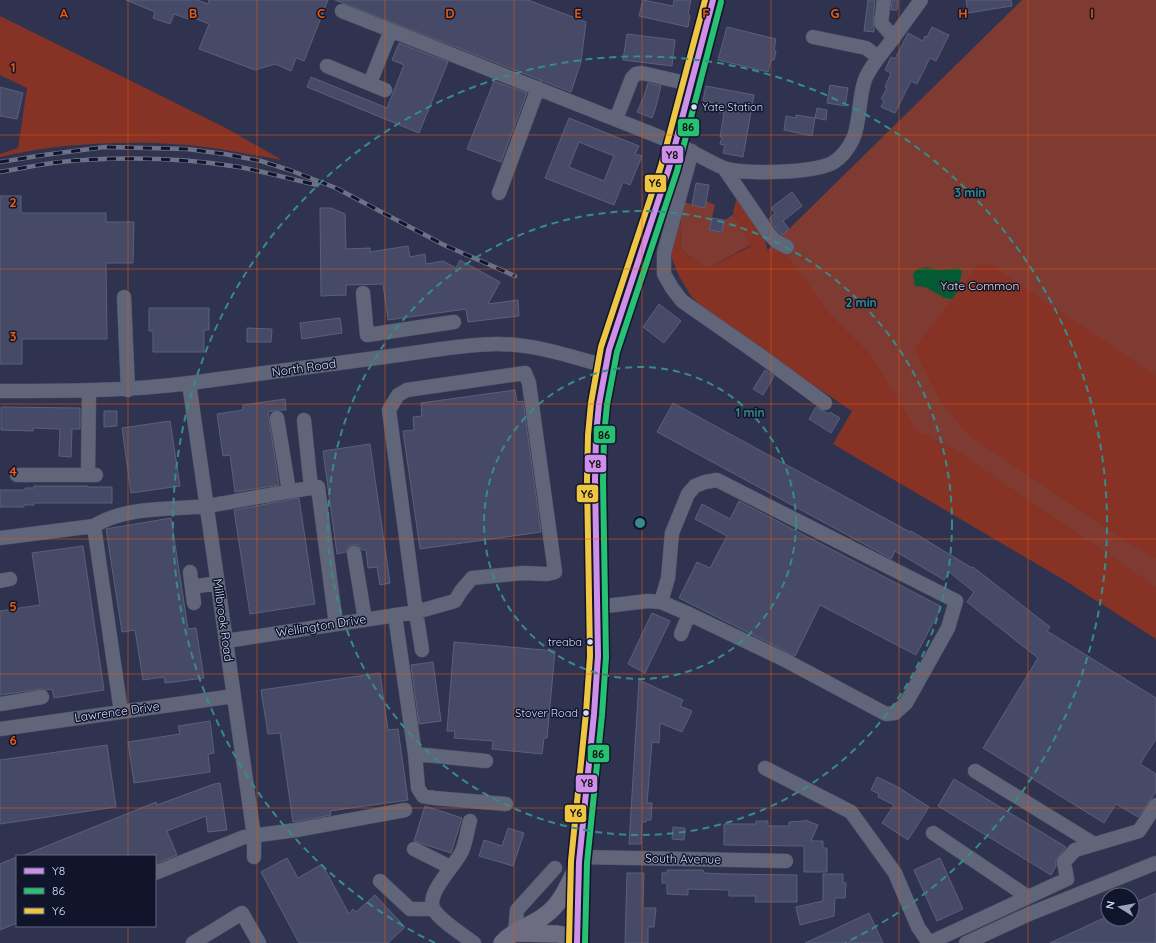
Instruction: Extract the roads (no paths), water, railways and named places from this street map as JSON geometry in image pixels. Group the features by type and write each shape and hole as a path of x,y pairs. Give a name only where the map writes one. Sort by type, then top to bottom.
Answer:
{"main road":[{"path":"576,943 580,859 598,656 594,538 596,435 609,352 669,168 713,0"},
{"path":"509,938 544,916 556,906 564,895 580,859"},
{"path":"509,938 558,934 568,936 576,943"}],"street":[{"path":"884,0 881,24 894,38"},
{"path":"342,11 675,143 724,168 753,172 785,171 821,167 834,163 842,156 853,138 862,88 866,77 878,57 894,38 920,0"},
{"path":"370,84 391,30"},
{"path":"813,37 866,48 878,57"},
{"path":"327,66 386,90"},
{"path":"616,119 632,78 636,74 642,73 690,84"},
{"path":"499,193 538,88"},
{"path":"692,151 664,253 664,274 682,301 825,403"},
{"path":"724,168 769,234 776,241 787,247"},
{"path":"362,293 367,335 454,322"},
{"path":"124,298 128,390"},
{"path":"390,332 394,355"},
{"name":"North Road","path":"0,391 128,390 394,355 497,344 522,346 557,352 609,352"},
{"name":"Wellington Drive","path":"226,641 416,612 455,601 461,590 472,578 523,573 548,574 555,572 529,383 525,373 408,390 398,395 389,410 416,612"},
{"name":"Millbrook Road","path":"189,383 254,836 254,858"},
{"path":"16,475 92,475 89,391"},
{"path":"278,418 289,491"},
{"path":"304,420 311,488"},
{"path":"597,607 660,602 689,614 785,660 886,714 896,713 906,703 948,628 956,601 717,480 705,482 695,486 688,494 672,533 668,578 660,602"},
{"path":"0,538 94,526 103,520 134,512 207,506 318,487 336,624"},
{"path":"94,526 121,712"},
{"path":"354,554 364,620"},
{"path":"190,572 194,603"},
{"path":"192,587 217,583"},
{"path":"416,612 422,650"},
{"path":"681,634 689,614"},
{"path":"395,615 415,754 418,788 423,796 506,804"},
{"name":"Lawrence Drive","path":"0,729 234,696"},
{"path":"0,704 42,697"},
{"path":"415,754 486,761"},
{"path":"765,768 851,812 895,873 918,928 929,943 1067,879 1064,862 1075,850 1139,831 1156,805"},
{"path":"975,771 1094,844"},
{"path":"156,873 244,837 296,830 406,810"},
{"path":"470,821 461,852 450,867 433,896 433,909 440,917 474,943"},
{"path":"933,833 1028,897"},
{"path":"414,850 450,867"},
{"name":"South Avenue","path":"580,859 786,861"},
{"path":"966,943 1029,914 1156,863"},
{"path":"509,938 517,910 555,868"},
{"path":"380,881 410,909 433,909"},
{"path":"193,943 242,913 259,943"}],"railway":[{"path":"0,162 105,147 187,149 261,161 336,188 444,245 515,276"},
{"path":"0,172 42,164 74,161 103,159 162,159 239,167 317,185"}],"place":[{"name":"Yate Station","path":"694,107"},
{"name":"treaba","path":"590,642"},
{"name":"Stover Road","path":"586,713"}],"park label":[{"name":"Yate Common","path":"980,286"}]}
